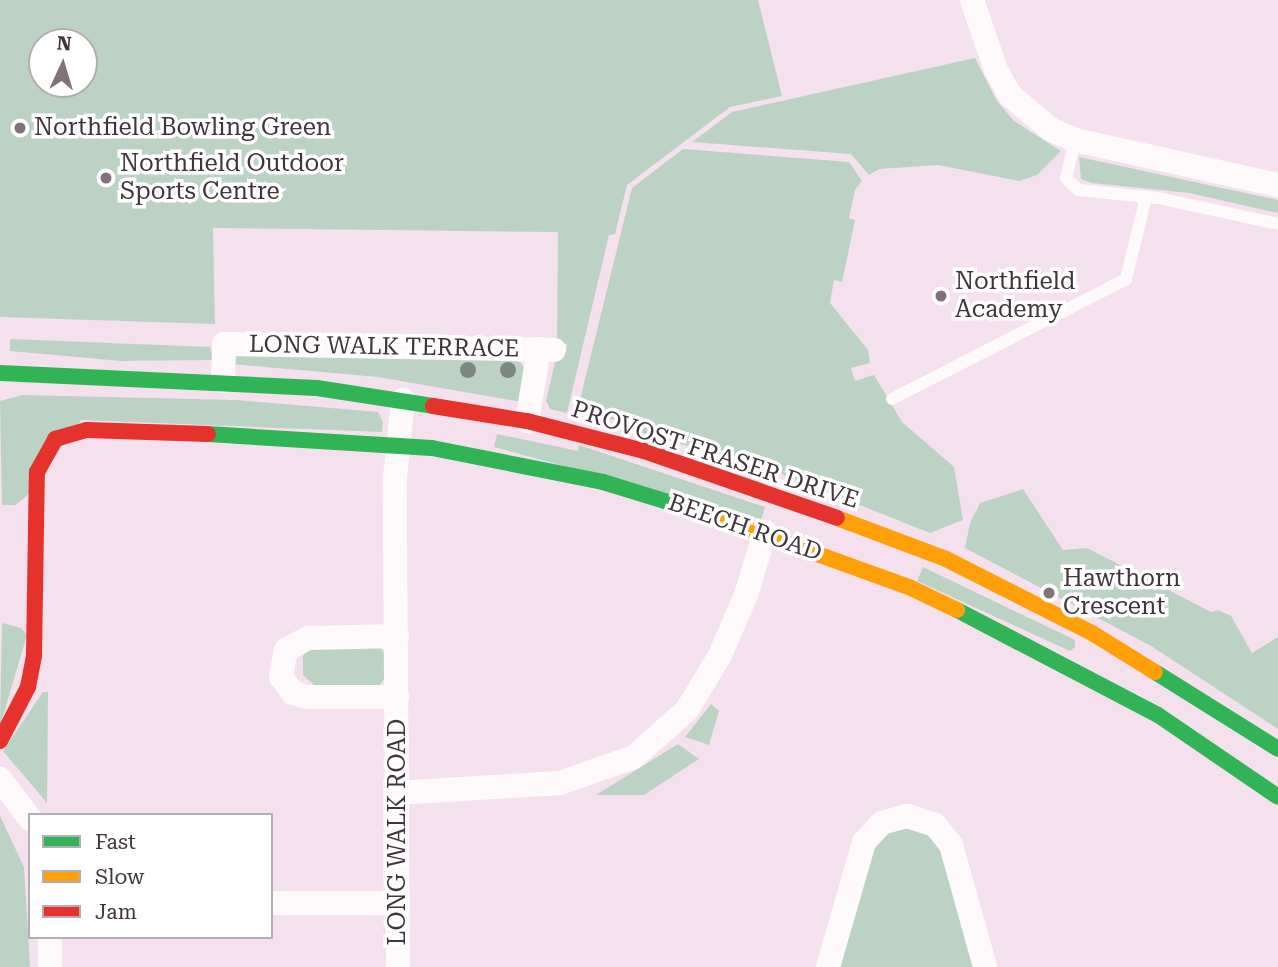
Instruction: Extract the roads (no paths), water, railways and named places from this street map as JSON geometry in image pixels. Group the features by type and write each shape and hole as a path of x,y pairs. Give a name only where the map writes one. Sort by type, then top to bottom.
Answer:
{"street":[{"path":"972,0 996,70 1010,95 1028,114 1075,140 1278,185"},
{"name":"LONG WALK TERRACE","path":"223,381 224,344 546,350 527,421"},
{"name":"PROVOST FRASER DRIVE","path":"0,373 223,381 402,399 527,421 644,451 926,549 1092,633 1278,749"},
{"name":"LONG WALK ROAD","path":"398,967 398,447 402,399"},
{"path":"0,741 28,687 34,655 37,472 55,439 87,430 235,435 398,447"},
{"name":"BEECH ROAD","path":"398,447 488,457 603,482 765,533 911,588 1074,668 1158,715 1278,797"},
{"path":"397,793 560,783 634,757 687,710 720,655 746,595 765,533"},
{"path":"1074,668 1092,633"},
{"name":"LONG WALK ROAD","path":"397,636 308,638 286,650 281,677 293,693 307,697 397,696"},
{"path":"0,779 28,816"},
{"path":"828,967 864,842 882,823 907,816 935,825 951,845 985,967"},
{"path":"273,903 398,903"},
{"path":"50,939 50,967"}],"lane":[{"path":"1075,140 1066,178 1078,190 1146,197 1278,224"},
{"path":"892,398 1126,279 1146,197"}],"place":[{"name":"Northfield Bowling Green","path":"20,128"},
{"name":"Northfield Outdoor Sports Centre","path":"106,178"},
{"name":"Northfield Academy","path":"941,296"},
{"name":"Hawthorn Crescent","path":"1049,593"}]}
